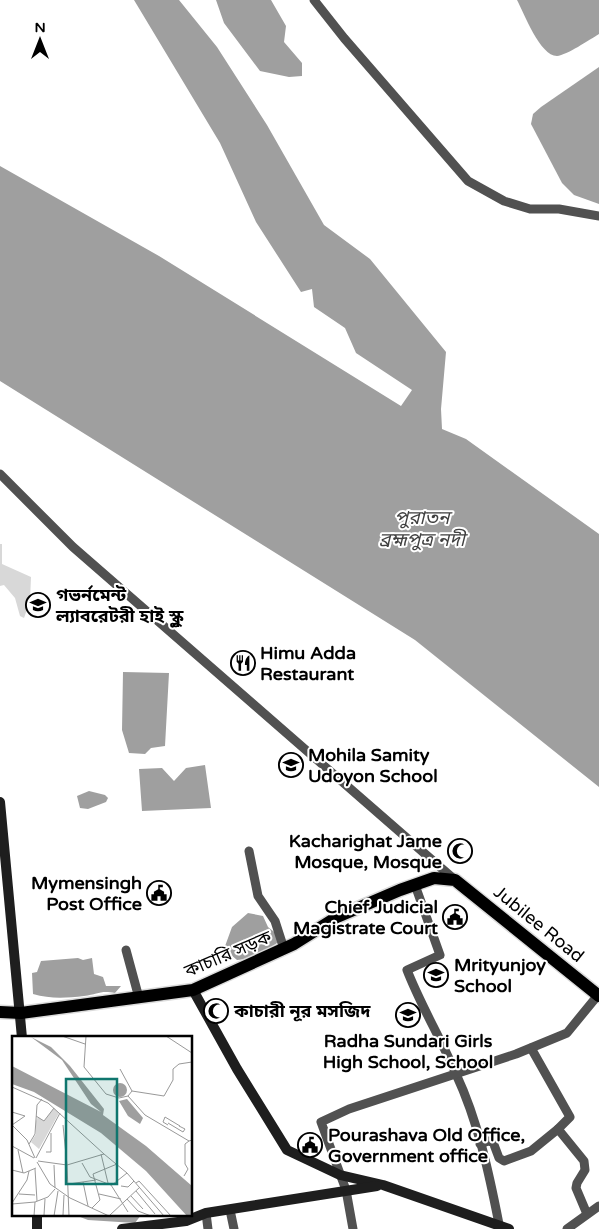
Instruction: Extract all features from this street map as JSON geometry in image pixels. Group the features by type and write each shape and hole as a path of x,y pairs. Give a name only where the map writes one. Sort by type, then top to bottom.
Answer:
{"main road":[{"name":"কাচারি সড়ক","path":"0,1012 21,1012 193,990 284,949 336,917 434,878 455,880"},
{"name":"Jubilee Road","path":"455,880 598,996"}],"street":[{"path":"314,0 350,46 468,181 504,201 530,209 558,209 599,216"},
{"path":"0,474 73,547 455,880"},
{"path":"0,802 22,1036"},
{"path":"249,851 258,896 275,921 284,949"},
{"path":"415,885 440,955 407,970 418,998 457,1075 486,1161 498,1224"},
{"path":"126,950 139,998"},
{"path":"193,990 237,1069 287,1150 340,1175 383,1185 509,1229"},
{"path":"353,1229 346,1190 321,1122 349,1109 457,1075 567,1033 598,996"},
{"path":"480,1144 488,1140 493,1142 500,1158 504,1161 531,1151 570,1117 531,1048"},
{"path":"558,1129 584,1162 584,1170 577,1182 576,1188 587,1214"},
{"path":"122,1229 186,1225 206,1213 383,1185"},
{"path":"567,1229 599,1206"},
{"path":"230,1210 234,1229"},
{"path":"206,1213 208,1229"},
{"path":"37,1216 38,1229"}],"shaded area":[{"path":"0,544 2,544 2,564 31,577 30,601 24,618 20,616 15,598 4,585 0,586"}],"water":[{"name":"পুরাতন ব্রহ্মপুত্র নদী","path":"134,0 179,0 217,47 267,125 324,225 370,259 446,352 441,409 442,429 466,439 599,534 599,787 415,640 0,381 0,166 159,256 401,406 412,390 356,353 345,328 314,307 312,289 301,292 256,222 220,143"},
{"path":"216,0 271,0 286,26 284,42 302,63 302,76 289,77 260,71 224,23"},
{"path":"517,0 599,0 599,34 566,53 557,56 551,54 539,42"},
{"path":"599,67 599,204 574,195 562,183 531,124 533,114 541,107"},
{"path":"123,672 169,673 165,746 151,748 145,754 129,753 122,730"},
{"path":"205,765 211,808 142,811 139,769 162,768 174,781 186,768"},
{"path":"89,791 105,795 108,798 106,802 88,809 80,808 77,796"},
{"path":"248,913 263,916 268,927 278,935 280,941 254,956 237,960 224,949 232,927"},
{"path":"78,958 83,960 92,958 94,974 103,977 106,986 121,986 115,993 103,992 77,997 64,998 33,994 32,973 37,972 41,961"},
{"path":"78,1216 140,1216 135,1223 88,1220"}],"place":[{"name":"গভর্নমেন্ট ল্যাবরেটরী হাই স্কুল","path":"38,605"},
{"name":"Himu Adda Restaurant","path":"243,663"},
{"name":"Mohila Samity Udoyon School","path":"291,765"},
{"name":"Kacharighat Jame Mosque, Mosque","path":"460,851"},
{"name":"Mymensingh Post Office","path":"159,893"},
{"name":"Chief Judicial Magistrate Court","path":"455,917"},
{"name":"Mrityunjoy School","path":"436,975"},
{"name":"কাচারী নূর মসজিদ","path":"216,1011"},
{"name":"Radha Sundari Girls High School, School","path":"408,1015"},
{"name":"Pourashava Old Office, Government office","path":"310,1145"}]}
